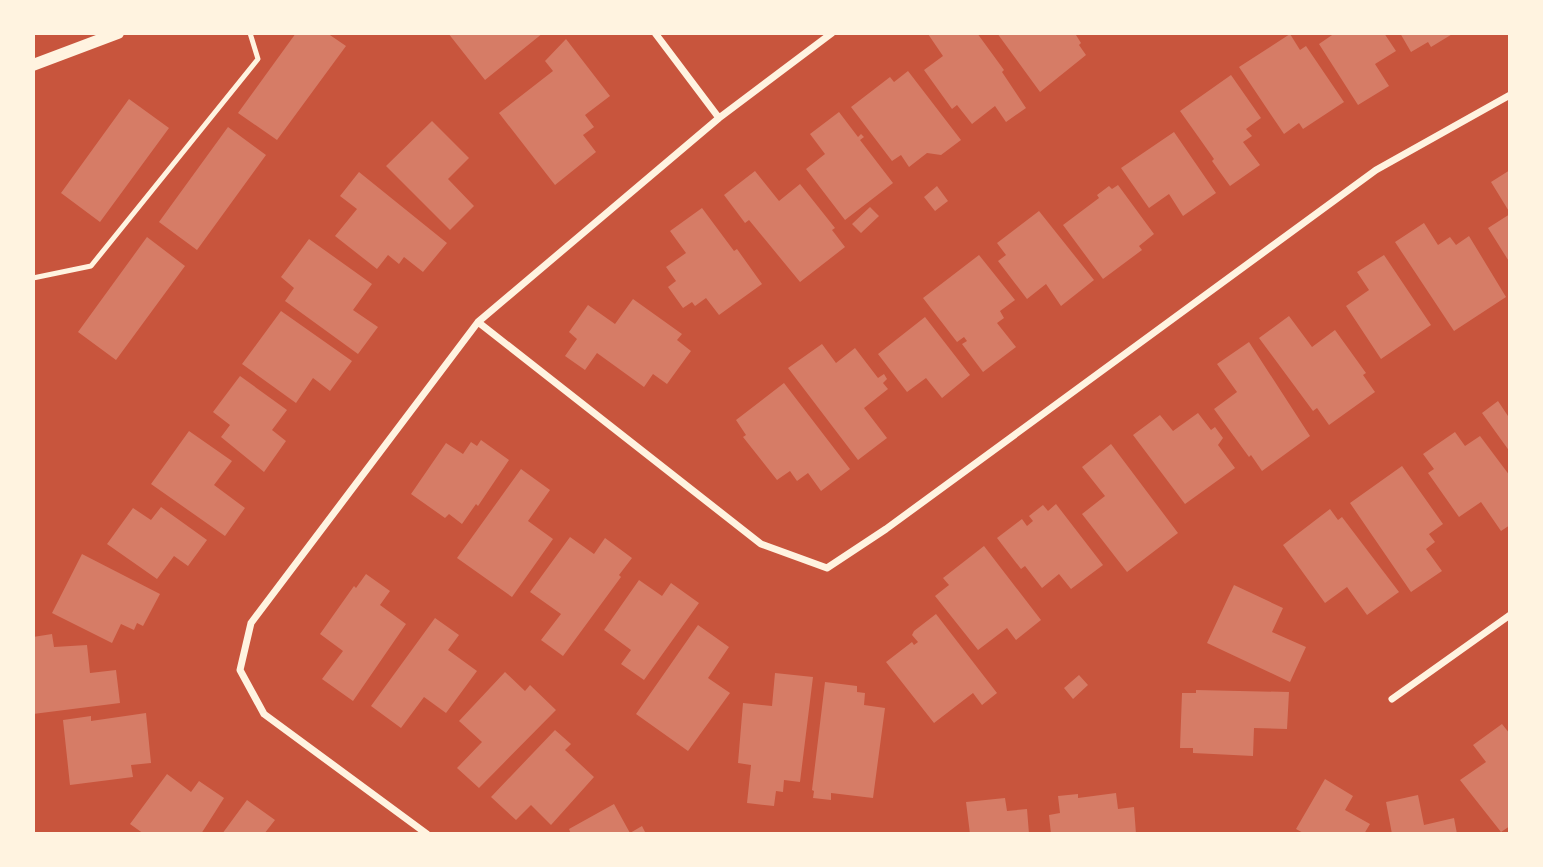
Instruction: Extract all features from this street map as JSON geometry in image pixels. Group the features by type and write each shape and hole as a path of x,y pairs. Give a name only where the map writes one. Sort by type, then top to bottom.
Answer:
{"street":[{"path":"33,65 118,33"},
{"path":"655,33 719,118"},
{"path":"427,834 264,714 240,670 251,623 478,322 719,118 832,33"},
{"path":"478,322 761,544 827,568 887,529 1376,170 1510,95"},
{"path":"1392,699 1510,615"}],"lane":[{"path":"33,278 91,266 258,59 250,33"}],"building":[{"path":"296,33 327,33 346,46 277,140 238,113"},
{"path":"448,33 543,33 485,80"},
{"path":"929,33 977,33 1004,70 1002,72 1026,108 1006,122 995,106 972,124 957,105 952,109 924,70 943,56"},
{"path":"997,33 1078,33 1076,35 1081,43 1079,45 1086,55 1040,92"},
{"path":"1335,33 1384,33 1396,51 1375,64 1389,86 1358,105 1319,44"},
{"path":"1400,33 1454,33 1431,47 1428,42 1411,52"},
{"path":"1290,34 1300,50 1306,46 1344,102 1303,129 1299,123 1284,134 1239,67"},
{"path":"566,39 610,96 585,115 594,127 583,135 596,152 555,185 499,113 553,71 545,61"},
{"path":"908,71 961,140 941,155 927,153 909,167 901,155 892,161 851,107 890,77 894,82"},
{"path":"1231,75 1261,118 1246,129 1252,136 1243,142 1260,165 1230,186 1180,111"},
{"path":"129,99 169,128 100,222 61,193"},
{"path":"839,112 858,137 861,134 864,137 860,140 893,183 845,220 806,169 825,154 810,134"},
{"path":"432,121 469,158 448,179 474,206 450,230 386,166"},
{"path":"228,127 266,155 197,250 159,222"},
{"path":"1174,132 1216,193 1183,216 1169,194 1149,208 1121,168"},
{"path":"1510,170 1510,213 1491,182"},
{"path":"755,171 779,201 800,184 835,228 832,230 845,247 800,282 749,220 745,223 724,195"},
{"path":"359,172 447,243 423,272 404,257 399,264 388,255 377,269 335,236 357,209 340,196"},
{"path":"1118,185 1154,234 1139,246 1142,250 1103,279 1063,225 1099,198 1097,195 1109,186 1112,189"},
{"path":"937,186 948,201 935,211 924,197"},
{"path":"870,207 879,216 861,233 852,224"},
{"path":"702,208 762,284 719,315 706,298 695,306 692,302 683,308 668,287 676,281 666,267 686,253 670,231"},
{"path":"1039,211 1094,280 1061,306 1046,284 1027,299 998,261 1006,255 997,243"},
{"path":"1510,214 1510,263 1488,228"},
{"path":"1424,223 1438,245 1450,237 1456,245 1469,236 1506,297 1454,331 1395,242"},
{"path":"147,237 185,266 116,360 78,332"},
{"path":"309,239 372,284 353,310 378,327 358,354 285,301 294,288 281,277"},
{"path":"979,255 1015,300 1000,311 1004,318 997,323 1016,347 983,372 962,344 967,341 964,337 957,342 923,298"},
{"path":"1384,255 1431,325 1381,359 1346,306 1369,290 1357,272"},
{"path":"633,299 682,334 677,340 691,351 667,384 653,374 644,387 597,353 585,370 565,356 577,339 569,332 588,305 615,324"},
{"path":"281,311 352,361 330,391 313,378 296,403 242,364"},
{"path":"1289,316 1312,347 1335,330 1366,373 1363,375 1375,392 1329,425 1317,408 1313,411 1259,338"},
{"path":"925,317 970,375 942,398 926,378 907,392 878,354"},
{"path":"1249,342 1310,436 1262,471 1214,409 1237,392 1217,364"},
{"path":"822,344 836,363 855,348 878,378 884,374 887,379 883,383 888,389 864,408 887,438 858,460 788,368"},
{"path":"240,376 287,410 272,430 286,441 264,472 221,437 230,425 213,412"},
{"path":"784,383 850,469 821,491 808,473 797,481 790,471 777,480 743,437 746,435 736,420"},
{"path":"1498,401 1508,416 1510,414 1510,452 1482,413"},
{"path":"1198,413 1211,430 1215,427 1223,438 1218,445 1235,468 1185,504 1133,435 1160,415 1173,431"},
{"path":"189,431 232,461 214,485 245,508 225,536 151,484"},
{"path":"1455,432 1465,446 1480,436 1510,476 1510,525 1501,531 1481,502 1459,517 1428,473 1434,469 1423,454"},
{"path":"481,440 509,460 478,506 476,504 462,524 449,514 445,518 411,494 446,443 463,454 471,442 477,446"},
{"path":"1111,444 1178,533 1127,572 1082,514 1105,496 1082,467"},
{"path":"1402,466 1443,524 1429,534 1435,542 1426,549 1442,571 1411,592 1350,503"},
{"path":"521,469 550,490 528,521 553,539 512,597 457,558"},
{"path":"1056,504 1103,565 1071,589 1059,574 1042,588 1025,566 1021,569 997,538 1022,519 1027,526 1033,521 1029,516 1043,505 1048,511"},
{"path":"161,507 207,540 188,566 174,556 157,579 107,544 133,508 151,520"},
{"path":"1330,509 1338,520 1342,517 1399,592 1367,615 1347,587 1325,603 1283,545"},
{"path":"570,537 594,554 605,538 632,558 563,656 541,640 561,614 530,592"},
{"path":"984,546 1041,620 1016,640 1007,628 978,650 935,596 949,585 943,578"},
{"path":"82,554 160,594 143,626 137,623 134,630 121,624 112,643 52,613"},
{"path":"366,574 390,591 380,605 406,624 353,701 322,679 343,651 320,634 354,586 356,588"},
{"path":"639,580 662,596 671,583 699,603 644,680 621,664 631,650 604,630"},
{"path":"1234,585 1283,608 1272,632 1306,647 1290,682 1207,643"},
{"path":"936,614 997,693 982,705 973,693 934,723 886,662 912,642 914,645 918,642 912,635 914,631"},
{"path":"435,618 459,635 448,650 477,671 446,713 424,697 401,728 371,706"},
{"path":"698,625 729,647 708,678 730,693 688,751 636,714"},
{"path":"52,634 54,647 87,645 90,673 116,670 120,703 33,714 33,637"},
{"path":"505,672 525,691 530,685 556,710 479,788 457,768 482,742 459,721"},
{"path":"775,673 813,677 800,782 784,780 783,792 776,791 774,806 747,803 751,765 738,763 743,703 772,706"},
{"path":"1079,675 1088,685 1073,699 1064,688"},
{"path":"825,682 857,686 857,692 865,693 864,705 885,708 873,798 831,793 831,800 813,798"},
{"path":"1196,690 1289,692 1287,729 1254,728 1253,756 1193,753 1193,748 1180,748 1182,693 1196,693"},
{"path":"146,713 151,763 131,765 133,777 70,785 63,720 91,716 91,721"},
{"path":"1502,724 1510,734 1510,826 1501,832 1460,780 1486,762 1473,745"},
{"path":"555,730 571,744 565,750 594,777 551,825 531,805 516,820 491,797"},
{"path":"167,774 191,792 199,781 224,798 201,834 144,834 130,824"},
{"path":"1325,779 1353,796 1345,810 1370,824 1364,834 1305,834 1296,829"},
{"path":"1116,793 1118,809 1134,807 1136,834 1051,834 1049,815 1060,813 1058,796 1078,794 1078,798"},
{"path":"1418,795 1424,825 1454,818 1457,834 1392,834 1386,802"},
{"path":"1005,798 1007,811 1027,809 1029,834 970,834 966,802"},
{"path":"247,800 275,820 264,834 222,834"},
{"path":"614,804 630,833 642,826 646,834 571,834 569,829"}]}
